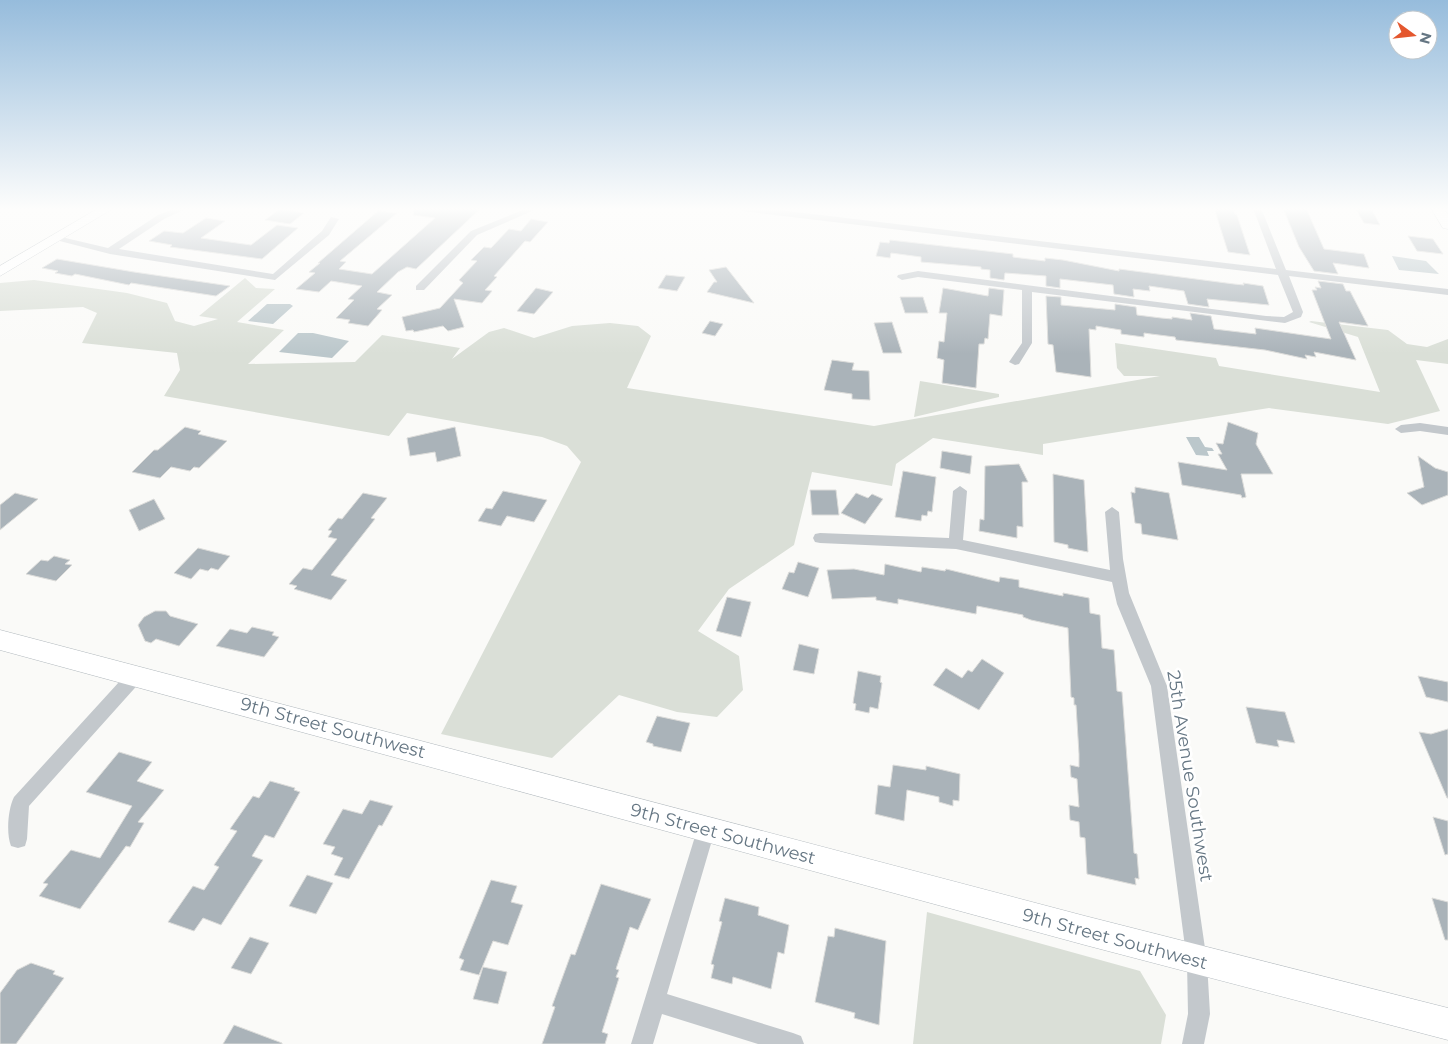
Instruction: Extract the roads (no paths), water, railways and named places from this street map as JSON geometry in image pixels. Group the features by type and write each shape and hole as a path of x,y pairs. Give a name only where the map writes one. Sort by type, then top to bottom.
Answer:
{"main road":[{"path":"0,272 26,257"},
{"name":"9th Street Southwest","path":"0,640 411,748 706,830 1197,962 1448,1024"}],"street":[{"path":"148,257 275,276 298,257"},
{"path":"420,288 451,257"},
{"path":"1152,257 1448,292"},
{"path":"902,277 918,274 1285,320 1297,315 1298,312 1275,257"},
{"path":"1015,362 1027,344 1027,288"},
{"path":"1401,429 1420,427 1448,431"},
{"path":"956,544 960,491"},
{"name":"25th Avenue Southwest","path":"1112,512 1117,576 1126,606 1152,663 1159,686 1197,962"},
{"path":"820,538 956,544 1117,576"},
{"path":"18,839 20,803 136,675"},
{"path":"642,1044 706,830"},
{"path":"1193,1044 1199,1014 1197,962"},
{"path":"655,1001 793,1044"}]}
